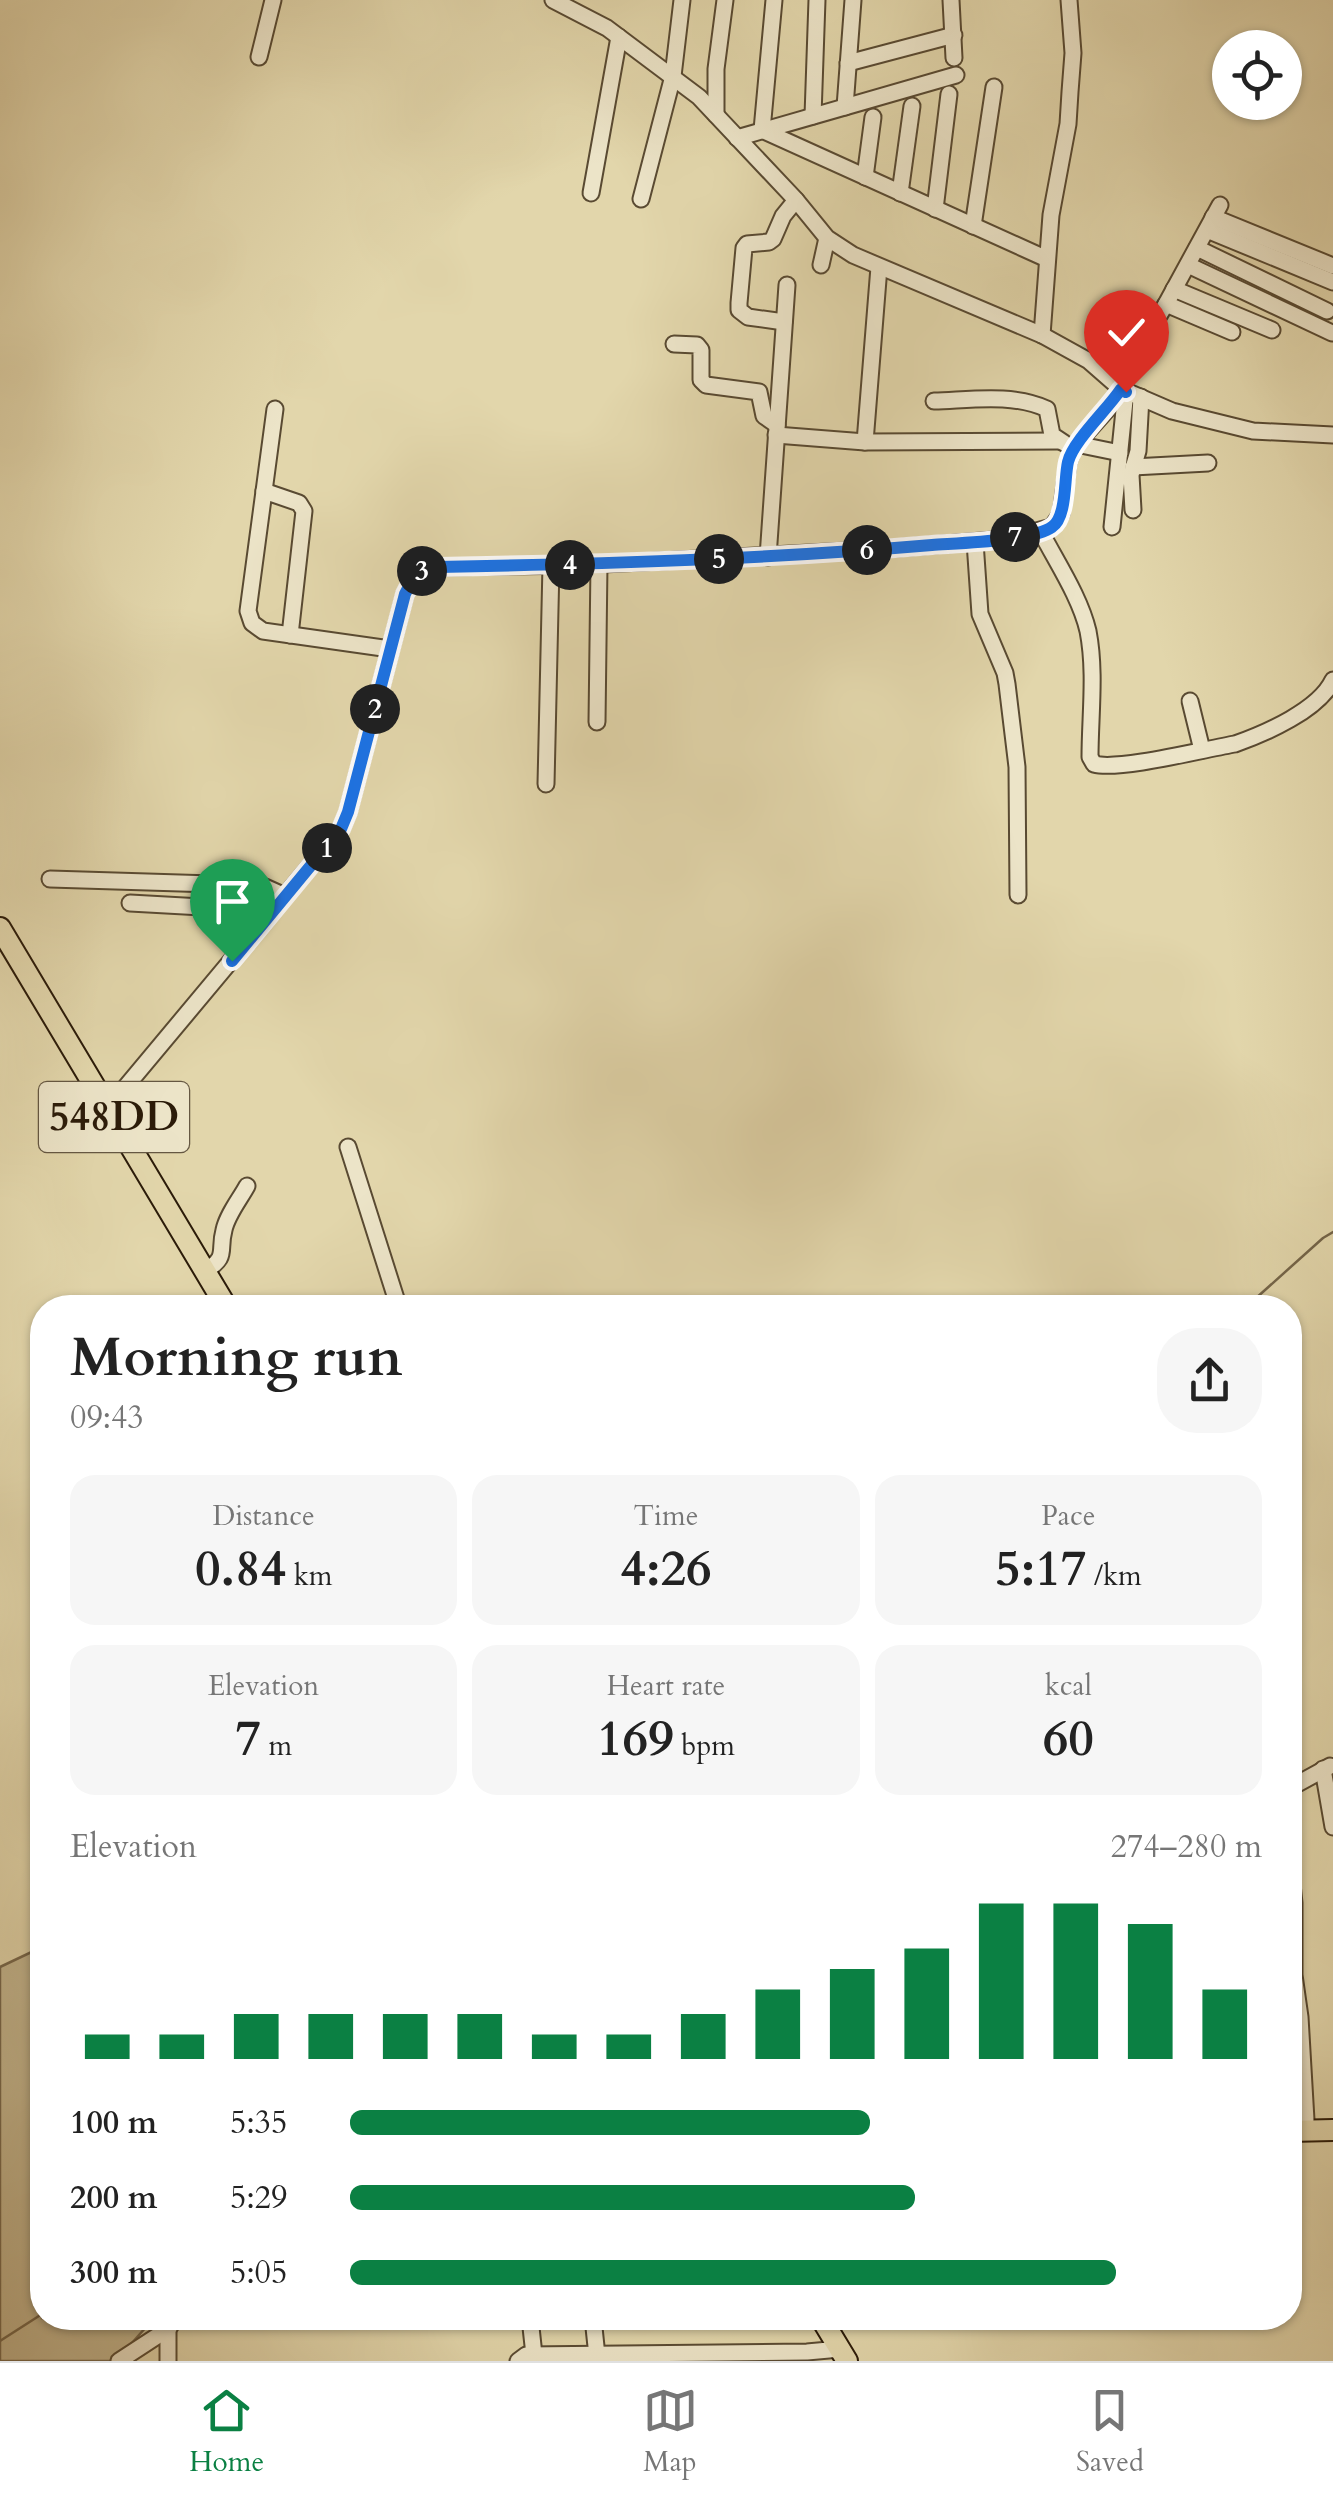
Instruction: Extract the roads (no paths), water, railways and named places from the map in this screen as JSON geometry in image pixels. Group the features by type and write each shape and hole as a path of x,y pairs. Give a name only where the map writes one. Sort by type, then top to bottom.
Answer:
{"highway":[{"name":"548DD","path":"0,928 219,1295"},
{"path":"1302,2123 1333,2120"},
{"path":"1302,2125 1333,2130"},
{"path":"828,2330 843,2355"}],"street":[{"path":"259,56 272,0"},
{"path":"552,0 607,28 673,76 716,115 827,238 853,255 1042,335 1089,361 1129,393 1172,411 1253,431 1333,435"},
{"path":"642,200 673,76 682,0"},
{"path":"716,115 716,69 725,0"},
{"path":"762,130 774,0"},
{"path":"813,116 817,0"},
{"path":"845,107 853,0"},
{"path":"952,0 954,58"},
{"path":"1042,335 1051,215 1069,108 1073,53 1069,0"},
{"path":"848,63 954,35"},
{"path":"592,194 619,37"},
{"path":"737,138 956,75"},
{"path":"974,226 994,87"},
{"path":"935,208 950,94"},
{"path":"900,193 912,106"},
{"path":"865,177 873,117"},
{"path":"762,130 1046,259"},
{"path":"784,322 748,317 739,310 744,248 753,242 773,239 783,216 796,200"},
{"path":"1112,527 1129,393 1142,344 1213,217"},
{"path":"1213,217 1333,266"},
{"path":"1213,217 1333,282"},
{"path":"820,266 827,238"},
{"path":"1197,248 1327,311"},
{"path":"1188,265 1332,333"},
{"path":"866,442 878,267"},
{"path":"768,556 787,286"},
{"path":"1170,296 1272,330"},
{"path":"1170,296 1232,332"},
{"path":"674,344 697,345 702,350 701,380 706,386 759,392 764,416 777,430 866,442 1069,445 1120,453"},
{"path":"108,1108 341,829 405,594 416,573 438,567 768,556 975,542 1041,532 1052,527 1061,514 1069,445 1129,393"},
{"path":"1129,393 1138,452 1133,467 1132,510"},
{"path":"934,401 1014,400 1042,406 1047,409 1052,434 1069,445"},
{"path":"275,410 248,611 252,624 263,631 390,649"},
{"path":"1133,467 1208,463"},
{"path":"264,491 300,503 304,512 290,635"},
{"path":"1041,532 1081,609 1087,630 1091,655 1090,757 1094,764 1130,763 1236,744 1266,733 1320,699 1333,680"},
{"path":"975,542 980,614 1005,673 1009,701 1016,767 1018,895"},
{"path":"597,722 598,564"},
{"path":"546,784 551,565"},
{"path":"1190,701 1202,750"},
{"path":"50,879 245,884 285,896"},
{"path":"130,903 272,911"},
{"path":"348,1147 395,1295"},
{"path":"205,1270 222,1256 224,1229 247,1186"},
{"path":"1302,1781 1328,1767 1333,1827"},
{"path":"119,2361 162,2330"},
{"path":"168,2361 171,2330"},
{"path":"529,2330 526,2358 732,2357 807,2352 843,2355"},
{"path":"594,2330 597,2356"}],"waterway":[{"path":"1259,1295 1333,1232"},
{"path":"0,2341 30,2322"}]}
